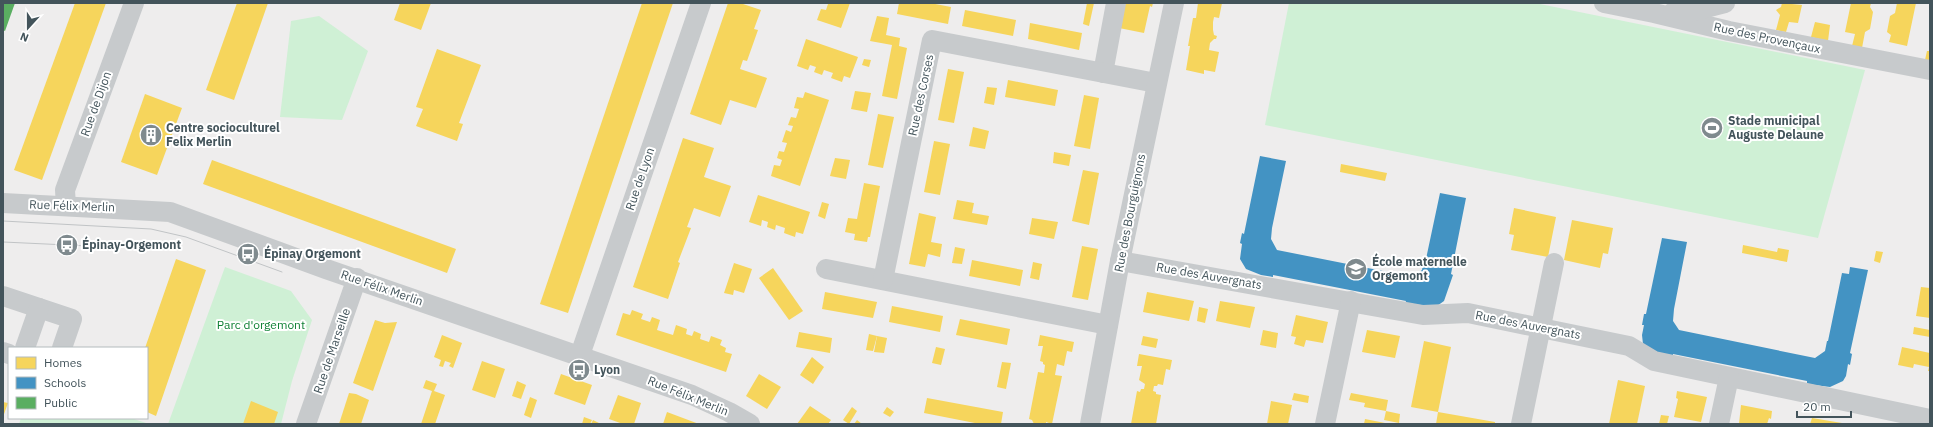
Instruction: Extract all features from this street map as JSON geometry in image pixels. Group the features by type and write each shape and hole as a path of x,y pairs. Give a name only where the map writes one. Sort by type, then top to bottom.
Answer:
{"street":[{"name":"Rue de Dijon","path":"66,206 65,190 134,3"},
{"name":"Rue de Lyon","path":"580,355 701,3"},
{"path":"1103,73 1116,3"},
{"name":"Rue des Bourguignons","path":"1090,424 1120,261 1156,83 1174,3"},
{"name":"Rue des Provençaux","path":"1604,3 1729,31 1930,70"},
{"path":"1654,13 1690,12 1726,3"},
{"name":"Rue des Corses","path":"884,280 932,40 1156,83"},
{"name":"Rue Félix Merlin","path":"3,203 170,212 319,266 692,395 729,412 750,424"},
{"name":"Rue des Auvergnats","path":"1120,261 1423,315 1468,314 1541,328 1629,346 1654,361 1930,419"},
{"path":"1521,424 1554,263"},
{"path":"826,269 1108,325"},
{"name":"Rue de Marseille","path":"306,424 357,278"},
{"path":"3,296 72,319 62,347"},
{"path":"1325,424 1351,301"},
{"path":"25,347 39,308"},
{"path":"1719,424 1729,377"}],"green space":[{"path":"1289,3 1535,3 1865,70 1818,238 1265,125"},
{"path":"319,16 368,51 342,120 280,117 291,21"},
{"name":"Parc d'orgemont","path":"225,267 291,291 312,320 292,381 281,424 168,424"},
{"path":"21,419 134,419 149,424 19,424"}],"building: Homes":[{"path":"75,3 106,3 42,180 14,170"},
{"path":"237,3 268,3 234,100 206,90"},
{"path":"400,3 431,3 421,30 394,20"},
{"path":"642,3 673,3 568,313 540,304"},
{"path":"728,3 740,3 761,10 754,29 758,30 747,61 743,60 740,69 767,78 756,108 730,100 721,125 690,114"},
{"path":"825,3 850,3 841,28 817,20 821,9 826,10 828,4"},
{"path":"899,3 930,3 951,7 948,24 897,14"},
{"path":"1087,3 1094,3 1089,26 1083,24"},
{"path":"1124,3 1153,3 1152,7 1150,6 1144,33 1119,28"},
{"path":"1198,3 1222,3 1219,18 1214,17 1213,22 1214,35 1217,36 1216,39 1210,43 1209,50 1219,52 1215,72 1204,70 1204,74 1186,70 1190,46 1188,46 1193,18 1196,18"},
{"path":"1782,3 1802,5 1798,23 1789,22 1786,32 1776,30 1780,15 1776,10 1781,7"},
{"path":"1851,3 1871,3 1870,7 1873,12 1870,29 1865,32 1862,48 1852,46 1855,34 1845,32"},
{"path":"1897,3 1916,3 1907,46 1889,42 1891,35 1887,32 1890,16 1895,13"},
{"path":"965,10 1016,20 1013,36 962,26"},
{"path":"877,16 889,18 886,35 900,38 899,46 907,48 897,99 882,96 892,45 870,41"},
{"path":"1815,22 1830,25 1828,41 1811,37"},
{"path":"1030,23 1082,33 1079,50 1028,39"},
{"path":"806,39 858,57 850,78 844,76 842,82 831,78 833,73 824,70 822,75 814,72 816,67 810,65 808,70 797,66"},
{"path":"437,49 481,65 459,123 463,124 457,141 416,126 423,109 416,107"},
{"path":"1927,51 1930,51 1930,61 1925,60"},
{"path":"864,59 871,60 869,67 862,65"},
{"path":"948,69 964,72 954,123 938,120"},
{"path":"1008,80 1058,90 1055,106 1005,97"},
{"path":"987,87 997,88 994,105 984,103"},
{"path":"855,91 871,93 867,112 851,109"},
{"path":"805,92 829,100 800,186 771,176 774,165 780,166 782,160 777,158 779,151 784,152 787,143 782,142 786,130 791,132 793,126 788,125 791,117 796,118 799,109 794,108 797,97 803,98"},
{"name":"Centre socioculturel Felix Merlin","path":"145,94 182,108 157,175 121,162"},
{"path":"1084,95 1099,98 1090,149 1074,146"},
{"path":"878,114 894,117 883,168 868,165"},
{"path":"973,127 989,131 985,149 969,146"},
{"path":"683,138 714,148 704,177 731,186 720,217 694,208 687,227 691,228 678,262 680,263 668,299 633,287"},
{"path":"934,141 950,144 940,195 924,192"},
{"path":"1054,152 1071,155 1069,166 1053,163"},
{"path":"835,158 850,160 846,179 830,176"},
{"path":"212,160 456,249 447,273 203,184"},
{"path":"1341,164 1387,173 1385,181 1340,172"},
{"path":"1083,170 1099,173 1089,225 1072,221"},
{"path":"864,183 880,186 870,237 868,237 867,242 854,240 855,234 845,232 848,218 857,219"},
{"path":"758,195 810,212 803,234 796,232 795,237 784,233 785,228 776,225 775,230 767,227 768,222 762,220 761,226 749,222"},
{"path":"957,200 974,203 972,213 989,216 987,225 953,219"},
{"path":"822,202 829,204 825,219 818,216"},
{"path":"1514,208 1556,217 1548,257 1511,250 1514,235 1509,234"},
{"path":"919,213 936,217 931,242 942,244 940,257 928,254 925,267 909,264"},
{"path":"1032,218 1058,222 1054,239 1029,234"},
{"path":"1572,220 1613,228 1608,254 1603,253 1600,268 1564,260"},
{"path":"1743,245 1777,252 1778,248 1789,250 1787,262 1742,253"},
{"path":"1082,246 1098,249 1088,300 1072,297"},
{"path":"955,247 965,249 962,264 952,263"},
{"path":"1876,251 1883,252 1880,263 1874,261"},
{"path":"176,259 206,270 156,416 148,412 148,347 145,347"},
{"path":"972,260 1023,270 1020,286 969,276"},
{"path":"1033,262 1042,264 1039,280 1030,278"},
{"path":"734,263 752,269 744,293 734,290 733,295 724,293"},
{"path":"773,268 803,311 789,320 759,278"},
{"path":"1921,287 1930,288 1930,318 1916,316"},
{"path":"825,292 877,302 873,318 822,309"},
{"path":"1147,292 1194,301 1189,321 1143,312"},
{"path":"1220,301 1255,307 1250,328 1216,321"},
{"path":"892,306 943,316 940,332 889,322"},
{"path":"1199,307 1208,309 1205,323 1197,321"},
{"path":"632,310 643,314 641,319 650,322 652,317 660,320 657,330 673,335 676,325 687,329 686,334 692,336 694,331 701,334 700,339 709,342 711,336 722,340 720,345 726,348 725,352 732,354 726,372 616,335 623,313 630,315"},
{"path":"1296,315 1328,322 1323,343 1306,340 1304,347 1294,344 1296,337 1291,336"},
{"path":"960,319 1010,329 1007,345 956,335"},
{"path":"375,320 385,323 397,322 373,391 353,383"},
{"path":"1914,327 1930,330 1930,337 1913,334"},
{"path":"1263,330 1278,333 1276,348 1260,345"},
{"path":"1367,330 1400,336 1395,358 1362,352"},
{"path":"799,332 832,338 830,353 796,347"},
{"path":"869,334 877,336 873,351 866,350"},
{"path":"442,335 462,343 453,368 449,366 451,363 445,361 443,367 439,366 441,360 434,357"},
{"path":"1040,335 1074,342 1072,352 1067,351 1064,366 1057,364 1055,375 1062,376 1052,424 1046,422 1046,424 1034,424 1032,420 1029,419 1038,372 1044,373 1045,365 1040,361 1043,346 1038,346"},
{"path":"877,336 887,338 884,353 874,352"},
{"path":"1143,336 1158,339 1156,348 1141,345"},
{"path":"1424,341 1451,347 1438,412 1411,407"},
{"path":"936,347 945,349 941,365 932,363"},
{"path":"1902,347 1930,353 1930,371 1928,371 1929,367 1914,364 1913,368 1898,365"},
{"path":"1139,354 1172,360 1170,370 1166,369 1163,385 1158,384 1157,386 1154,386 1153,391 1156,392 1156,394 1161,395 1156,424 1131,424 1137,391 1140,392 1141,389 1144,389 1145,384 1139,380 1142,366 1137,366"},
{"path":"812,357 824,367 813,384 800,375"},
{"path":"482,361 505,369 495,398 472,390"},
{"path":"1002,362 1011,363 1006,389 997,387"},
{"path":"561,374 592,385 585,405 554,394"},
{"path":"759,374 781,387 767,409 746,396"},
{"path":"426,380 437,384 434,391 445,395 435,424 421,424 432,391 423,388"},
{"path":"1618,380 1645,386 1637,424 1609,424"},
{"path":"517,381 526,385 521,399 512,396"},
{"path":"1677,391 1707,397 1701,422 1674,417 1678,399 1676,398"},
{"path":"349,393 356,394 369,400 361,424 339,424"},
{"path":"1294,393 1309,396 1308,403 1292,400"},
{"path":"1351,393 1388,400 1386,411 1364,407 1365,403 1349,400"},
{"path":"618,395 641,403 634,424 623,424 609,419"},
{"path":"530,397 537,400 531,418 524,415"},
{"path":"927,398 1003,412 1001,424 980,424 924,413"},
{"path":"251,401 278,412 274,424 243,424"},
{"path":"1271,401 1292,405 1288,424 1267,424"},
{"path":"3,402 8,403 3,417"},
{"path":"1741,405 1772,411 1771,419 1769,418 1767,424 1739,424"},
{"path":"810,406 831,420 828,424 797,424"},
{"path":"852,407 857,411 849,424 843,420"},
{"path":"887,407 894,412 890,417 883,413"},
{"path":"1386,411 1400,414 1399,423 1384,420"},
{"path":"667,412 699,424 663,424"},
{"path":"1438,412 1495,422 1495,424 1436,424"},
{"path":"1661,415 1669,416 1667,424 1659,424"},
{"path":"584,417 592,420 590,424 582,424"},
{"path":"1812,418 1842,423 1842,424 1810,424"},
{"path":"1365,419 1385,423 1385,424 1364,424"},
{"path":"593,420 599,423 599,424 591,424"},
{"path":"857,420 862,424 854,424"}],"building: Schools":[{"path":"1260,156 1286,161 1272,228 1271,239 1277,250 1413,277 1422,270 1424,259 1426,259 1440,193 1466,198 1451,274 1453,275 1444,301 1437,306 1405,304 1406,301 1273,275 1273,277 1261,275 1246,269 1240,259 1242,244 1240,243 1242,233 1244,234"},
{"path":"1662,238 1687,242 1674,309 1673,321 1679,330 1815,358 1825,351 1842,273 1849,274 1850,267 1868,270 1850,353 1852,354 1850,365 1848,364 1846,376 1843,381 1830,387 1807,384 1807,381 1673,354 1673,357 1662,355 1643,344 1642,335 1644,325 1642,325 1644,314 1646,314"}],"building: Public":[{"path":"3,3 15,3 5,31 3,30"}],"tram line":[{"path":"3,221 151,229 186,237 282,272"},
{"path":"3,242 110,247"}],"place":[{"name":"Stade municipal Auguste Delaune","path":"1712,128"},
{"name":"Centre socioculturel Felix Merlin","path":"151,135"},
{"name":"Épinay-Orgemont","path":"67,245"},
{"name":"Épinay Orgemont","path":"248,254"},
{"name":"École maternelle Orgemont","path":"1356,269"},
{"name":"Lyon","path":"579,370"}]}
